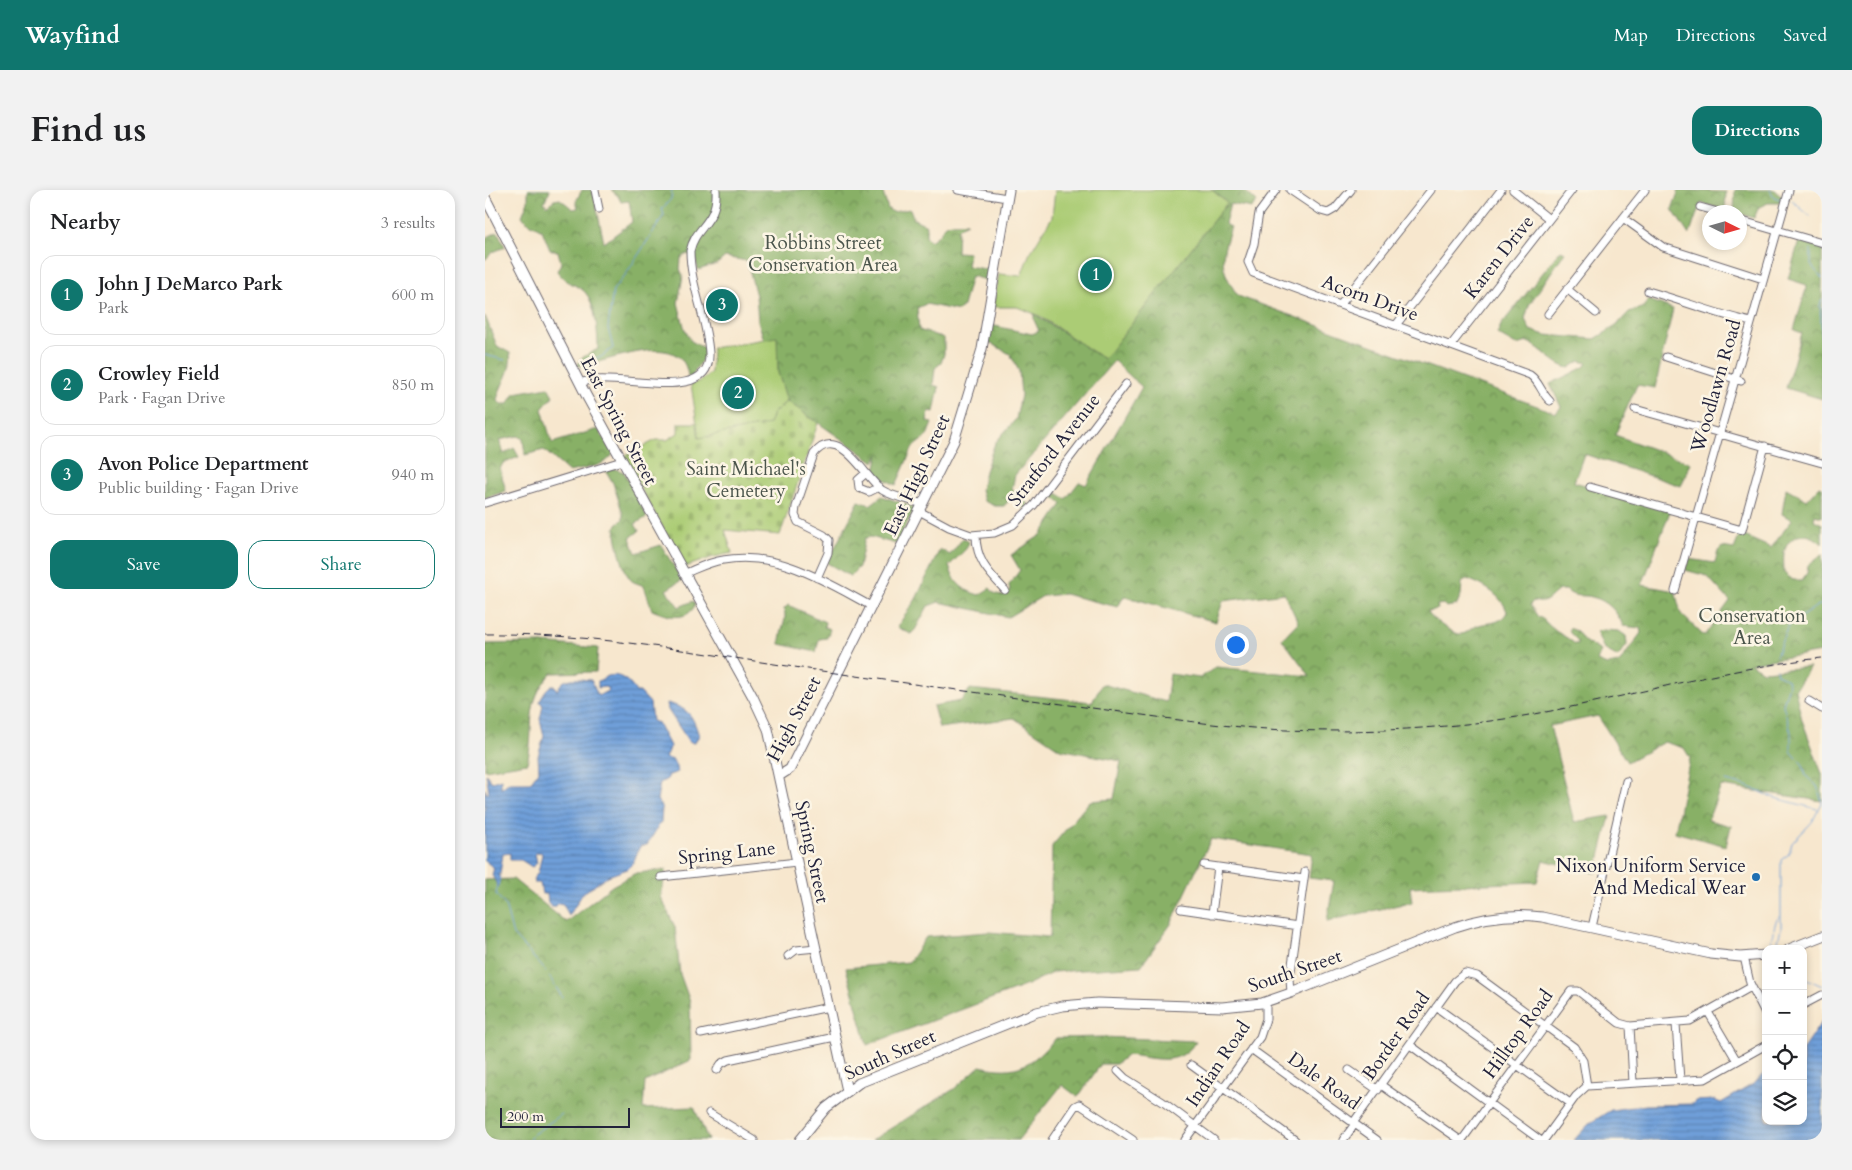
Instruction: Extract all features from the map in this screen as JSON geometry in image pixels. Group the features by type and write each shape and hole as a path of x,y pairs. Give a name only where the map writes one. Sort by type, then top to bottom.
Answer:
{"main road":[{"name":"East High Street","path":"836,674 954,440 978,364 1008,194"},
{"name":"East Spring Street","path":"485,196 580,383 730,658"},
{"name":"Spring Street","path":"730,658 768,729 835,1037 850,1089"},
{"name":"High Street","path":"779,776 787,773 790,769 836,674"},
{"name":"South Street","path":"800,1140 823,1111 850,1089 871,1077 1017,1020 1057,1007 1097,1003 1227,1007 1266,1002 1291,994 1455,927 1483,919 1526,915 1592,927 1706,954 1744,957 1762,955"},
{"path":"1799,945 1822,936"}],"street":[{"path":"595,190 599,209"},
{"path":"580,383 603,378 643,383 690,381 702,376 707,371 709,353 691,263 690,248 713,213 716,190"},
{"path":"958,190 1008,194"},
{"name":"Acorn Drive","path":"1276,190 1257,217 1254,244 1248,262 1249,268 1259,276 1341,304 1530,375 1536,380 1544,396 1550,402"},
{"path":"1290,190 1321,211 1328,213 1335,209 1351,190"},
{"path":"1341,304 1431,190"},
{"path":"1396,325 1501,190"},
{"path":"1513,190 1549,219"},
{"name":"Karen Drive","path":"1451,345 1572,190"},
{"path":"1548,314 1645,190"},
{"name":"Woodlawn Road","path":"1675,591 1720,433 1738,380 1751,322 1789,190"},
{"path":"1623,218 1663,247 1763,279"},
{"path":"1747,222 1822,243"},
{"path":"1567,290 1596,313"},
{"path":"1648,291 1697,305 1723,316 1751,322"},
{"path":"1666,357 1738,380"},
{"name":"Stratford Avenue","path":"879,487 921,508 955,530 976,535 1000,532 1024,517 1126,384"},
{"path":"1635,410 1822,463"},
{"path":"817,578 829,553 830,543 826,536 803,526 796,518 796,507 807,472 817,450 829,446 849,452 879,487 869,492 859,488 858,480 866,473"},
{"path":"1590,487 1742,530 1765,446"},
{"path":"485,503 622,461"},
{"path":"976,535 977,553 982,564 1005,590"},
{"path":"683,574 717,561 744,558 787,565 871,606"},
{"path":"1809,701 1822,709"},
{"path":"1592,927 1626,782"},
{"name":"Spring Lane","path":"661,877 797,862"},
{"path":"1204,865 1305,876 1290,979 1291,994"},
{"path":"1212,914 1218,867"},
{"path":"1181,909 1298,926"},
{"path":"788,956 796,950 816,948"},
{"path":"1744,957 1751,987 1762,1008"},
{"name":"Border Road","path":"1343,1140 1436,1007 1461,975 1467,973 1477,976 1545,1025"},
{"name":"Hilltop Road","path":"1461,1140 1568,993 1573,990 1619,1023 1630,1026 1690,1022 1751,987"},
{"path":"1807,1003 1822,994"},
{"name":"Indian Road","path":"1185,1140 1251,1049 1264,1027 1267,1015 1266,1002"},
{"path":"701,1034 829,1006"},
{"path":"1436,1007 1570,1103"},
{"path":"1708,1012 1737,1062"},
{"path":"1677,1024 1680,1080"},
{"path":"1545,1025 1580,1054 1587,1086"},
{"path":"1630,1026 1633,1083"},
{"path":"717,1070 721,1064 732,1059 835,1037"},
{"path":"1410,1046 1540,1140"},
{"path":"1544,1140 1570,1103 1587,1086 1708,1078 1762,1047"},
{"name":"Dale Road","path":"1251,1049 1377,1140"},
{"path":"1191,1065 1295,1140"},
{"path":"1349,1070 1461,1140"},
{"path":"1118,1071 1127,1080 1214,1140"},
{"path":"1052,1140 1078,1104 1083,1105 1133,1140"},
{"path":"709,1113 754,1140"}],"green space":[{"name":"Robbins Street Conservation Area","path":"528,190 550,190 544,202 547,206 554,200 560,199 573,209 578,208 576,201 582,190 593,190 604,243 632,222 629,201 621,202 618,196 611,190 882,190 888,209 893,212 910,209 914,219 926,225 926,237 930,241 944,227 951,223 967,223 958,228 957,252 969,253 967,266 990,270 990,281 971,276 963,306 959,311 926,304 917,308 919,330 944,338 944,354 941,363 935,368 933,385 939,387 934,412 929,411 927,422 932,423 927,436 913,447 896,485 874,474 879,454 874,462 787,401 778,373 777,338 764,340 758,321 756,296 747,261 725,257 717,264 698,270 695,256 687,254 681,258 680,269 683,276 678,303 685,330 691,341 704,348 704,356 693,376 688,378 684,362 674,354 660,351 643,351 592,364 577,365 581,358 598,349 597,328 592,304 585,292 564,279 557,271 561,263 558,251 550,250 542,230 526,221 522,216 528,201"},
{"path":"1055,190 1212,190 1227,203 1104,359 1038,315 1017,307 993,307 999,274 1021,276 1029,255 1052,217"},
{"name":"Conservation Area","path":"1212,190 1244,190 1257,202 1252,208 1230,204 1225,224 1231,227 1223,255 1223,263 1227,277 1238,296 1556,413 1561,407 1550,384 1584,367 1587,363 1580,361 1569,368 1553,360 1528,342 1516,345 1497,334 1501,325 1561,250 1565,252 1529,305 1525,319 1530,330 1545,335 1595,339 1616,326 1629,312 1642,308 1649,300 1673,309 1655,388 1637,385 1615,435 1691,463 1681,486 1584,454 1574,482 1671,509 1642,585 1675,591 1681,614 1704,636 1730,601 1707,576 1685,570 1689,559 1715,563 1718,551 1722,547 1734,549 1740,534 1771,548 1792,520 1782,514 1786,488 1807,500 1820,486 1822,487 1822,517 1815,515 1814,520 1822,524 1822,544 1814,538 1804,535 1791,540 1784,551 1784,573 1793,580 1802,580 1807,573 1808,565 1822,554 1822,652 1750,663 1763,671 1810,667 1795,690 1802,720 1822,774 1822,801 1721,786 1708,820 1731,826 1726,846 1675,832 1690,758 1684,748 1664,742 1627,762 1598,716 1550,726 1574,822 1610,816 1596,873 1543,860 1537,882 1410,887 1412,902 1327,921 1334,881 1309,878 1312,854 1211,839 1171,924 1141,966 1054,972 1025,986 867,1045 846,968 909,962 926,937 988,932 1050,937 1052,846 1090,801 1114,799 1121,761 1060,749 1014,718 939,728 933,706 961,701 970,689 1092,702 1102,684 1166,702 1170,674 1200,678 1216,667 1310,676 1282,639 1298,622 1284,593 1223,601 1216,622 1124,596 1118,607 1064,594 1043,596 1008,617 939,602 928,606 911,634 897,627 916,599 940,549 950,555 963,538 969,542 966,549 949,566 953,577 959,585 979,595 990,588 994,593 1003,596 1010,591 1009,585 1020,570 1011,555 1041,535 1062,504 1049,494 1052,490 1066,499 1079,482 1086,485 1142,387 1114,361 1015,475 1012,489 1028,504 1023,509 1012,497 1004,506 995,506 984,501 981,490 985,471 995,443 1016,419 1021,395 1019,371 1010,354 988,342 990,325 1032,334 1039,331 1034,320 1034,314 1104,359 1227,203","holes":["1466,579 1491,591 1505,606 1507,612 1497,621 1476,626 1459,634 1441,625 1428,611 1438,609 1437,605 1443,604 1446,607 1457,605 1461,595 1462,583","1559,590 1566,590 1572,594 1588,596 1603,601 1615,611 1623,626 1640,628 1641,633 1619,663 1607,665 1597,661 1601,651 1584,641 1577,631 1569,628 1570,633 1578,641 1578,644 1575,644 1538,617 1530,605 1533,601 1544,601"]},
{"path":"1679,190 1726,192 1725,205 1701,203 1689,235 1672,209"},
{"path":"1735,190 1775,190 1782,196 1780,203 1768,203 1759,207 1754,218 1747,216 1747,205 1734,205"},
{"path":"498,232 505,247 493,252 485,260 485,238"},
{"path":"1799,241 1822,247 1822,399 1786,388 1802,333 1794,330 1807,285 1788,279"},
{"path":"485,316 497,346 510,353 510,366 497,400 501,404 508,404 515,393 548,387 553,396 542,409 552,443 598,429 613,453 606,461 569,472 544,450 525,455 523,439 518,436 499,440 504,454 514,448 519,457 503,463 500,469 506,491 485,498"},
{"path":"777,337 778,373 787,401 773,413 769,424 699,438 691,384 701,381 711,372 712,348"},
{"name":"Saint Michael's Cemetery","path":"787,401 818,423 780,535 725,530 732,553 713,557 685,567 623,457 656,440 667,440 678,433 678,423 697,423 699,438 773,413"},
{"path":"615,469 624,472 647,517 635,524 639,531 630,538 636,553 661,545 682,580 666,590 679,607 693,601 695,605 687,614 670,616 652,610 644,586 632,581 626,571 618,548 615,527 623,519 623,514 613,483 606,471"},
{"path":"882,496 915,508 896,544 871,537 865,538 859,567 850,576 827,563 859,501 870,505"},
{"path":"788,605 825,622 824,627 830,629 827,638 819,639 816,652 780,644 785,618 784,609"},
{"path":"1598,631 1619,631 1626,636 1627,645 1618,657 1604,649 1597,634"},
{"path":"542,643 598,648 596,672 551,673 542,685 533,706 527,763 485,770 485,644"},
{"path":"666,870 661,897 675,927 680,974 690,1002 691,1060 645,1082 643,1109 694,1107 708,1140 485,1140 485,880 513,879 566,922 612,886 636,873"},
{"path":"1103,1037 1196,1041 1189,1050 1174,1058 1156,1059 1127,1055 1116,1064 1101,1064 1078,1097 1062,1085 1018,1140 872,1140 954,1089 980,1066 1004,1069 1023,1066 1039,1055 1056,1038"}],"water":[{"path":"613,675 625,679 636,692 640,692 650,703 652,721 658,723 670,746 665,758 673,760 678,772 669,775 667,779 660,783 657,800 662,808 661,822 647,845 640,846 633,863 627,869 608,876 583,893 569,916 563,904 559,903 555,907 551,907 548,903 547,894 542,894 540,883 534,883 533,879 538,873 541,852 535,853 537,863 532,867 521,860 510,860 510,853 503,854 498,887 492,875 494,868 485,861 485,789 487,794 489,792 486,774 492,782 501,779 501,789 508,783 530,783 539,771 538,756 544,736 540,719 543,706 540,701 546,690 551,685 555,686 557,691 566,680 591,680 598,696 609,690 605,687 598,688 598,681"},
{"path":"667,703 680,707 691,717 699,736 694,743 689,742 668,710"},
{"path":"1822,1021 1822,1140 1574,1140 1590,1123 1611,1110 1646,1105 1693,1104 1695,1101 1714,1100 1721,1103 1755,1083 1762,1075 1762,1125 1807,1125 1807,1043"}],"waterway":[{"path":"585,360 601,357 613,348 608,328 613,290 626,274 664,215 662,209 671,199 672,190"},
{"path":"1770,190 1774,197 1783,200"},
{"path":"1791,200 1810,216"},
{"path":"1811,249 1811,265 1822,278"},
{"path":"1822,299 1820,305 1822,338"},
{"path":"485,355 505,360"},
{"path":"1776,656 1788,626 1818,605 1822,605"},
{"path":"1776,669 1777,674 1786,678 1789,684 1783,705 1791,732 1791,751 1803,765 1806,776 1817,786 1822,803 1812,822 1792,843 1789,854 1781,860 1781,929 1777,945"},
{"path":"1726,781 1746,786 1775,798 1817,809"},
{"path":"500,877 496,894 505,905 513,935 546,971"},
{"path":"1774,945 1771,940 1776,921 1780,916"},
{"path":"549,976 562,997"},
{"path":"1807,979 1822,986"},
{"path":"529,1140 532,1135 562,1114"}],"railway":[{"path":"485,634 520,634 623,642 1181,720 1234,726 1317,731 1408,729 1499,720 1566,708 1748,669 1822,658"}],"place":[{"name":"John J DeMarco Park","path":"1096,275"},
{"name":"Avon Police Department","path":"722,305"},
{"name":"Crowley Field","path":"738,393"},
{"name":"Nixon Uniform Service And Medical Wear","path":"1756,877"}]}
